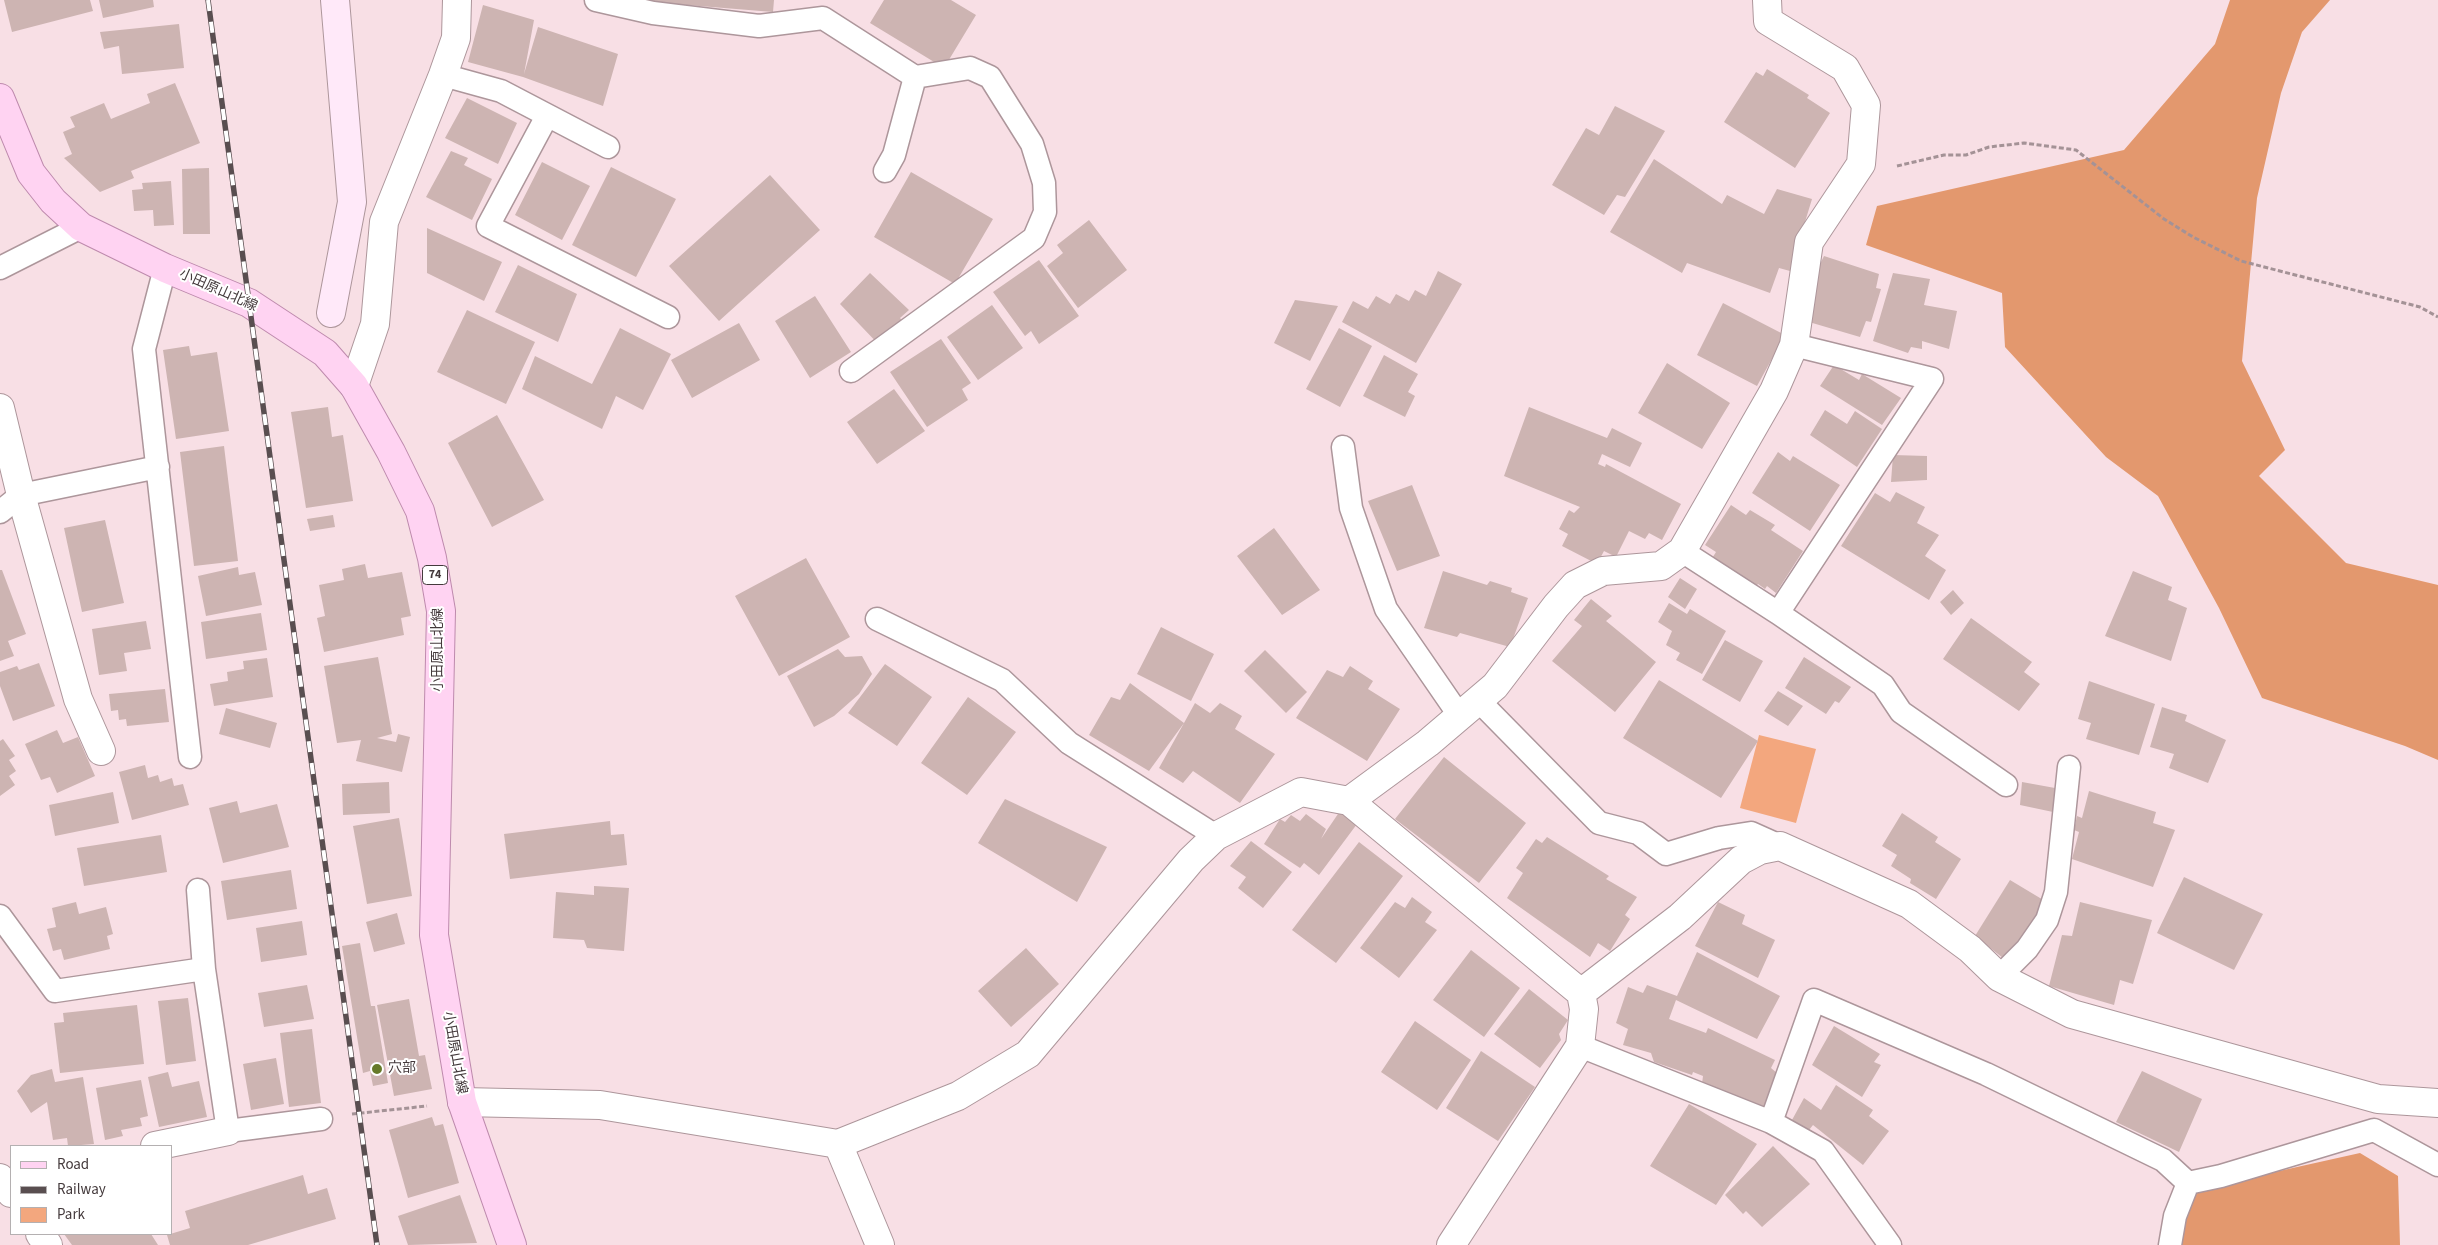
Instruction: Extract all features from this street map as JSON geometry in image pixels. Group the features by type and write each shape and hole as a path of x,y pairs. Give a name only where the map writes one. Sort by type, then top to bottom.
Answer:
{"main road":[{"path":"331,313 352,202 335,0"},
{"name":"小田原山北線","path":"0,98 31,173 53,201 81,227 165,268 249,303 325,354 354,386 391,452 420,511 432,558 440,611 434,935 462,1102 512,1245"}],"street":[{"path":"354,386 376,324 384,222 456,38 457,0"},
{"path":"1349,801 1428,743 1468,707 1495,686 1556,606 1575,585 1603,572 1662,566 1682,551 1774,391 1794,345 1809,242 1861,164 1866,105 1845,68 1768,22 1767,0"},
{"path":"0,408 21,495 78,699 101,751"},
{"path":"462,1102 600,1105 838,1144 958,1096 1028,1054 1191,860 1216,836 1301,792 1349,801 1580,992 1584,1009 1580,1046 1451,1245"},
{"path":"1580,992 1680,917 1741,860 1760,850 1780,846 1909,904 1970,949 2000,977 2072,1014 2378,1100 2438,1103"},
{"path":"160,1145 228,1131"},
{"path":"838,1144 880,1245"}],"lane":[{"path":"596,0 653,12 759,26 823,18 915,77 970,68 990,77 1032,144 1044,183 1045,212 1034,238 851,371"},
{"path":"443,75 501,91 608,147"},
{"path":"885,171 894,155 915,77"},
{"path":"548,116 488,226 668,316"},
{"path":"0,268 81,227"},
{"path":"165,268 144,349 190,757"},
{"path":"1778,613 1932,379 1794,345"},
{"path":"1343,447 1351,508 1386,609 1468,707 1600,823 1638,833 1666,854 1719,838 1751,833 1780,846"},
{"path":"0,512 21,495 158,467"},
{"path":"1682,551 1778,613 1883,685 1901,712 2006,784"},
{"path":"877,619 1002,680 1069,743 1216,836"},
{"path":"2000,977 2027,949 2047,920 2056,892 2069,767"},
{"path":"198,890 204,968 228,1131 322,1119"},
{"path":"0,916 55,991 204,968"},
{"path":"1772,1122 1814,1000 1986,1074 2163,1160 2188,1184"},
{"path":"1580,1046 1772,1122 1823,1152 1890,1245"},
{"path":"2374,1130 2378,1100"},
{"path":"2188,1184 2221,1176 2374,1130 2438,1165"},
{"path":"2170,1245 2175,1216 2188,1184"}],"path":[{"path":"1857,171 1893,167 1944,155 1966,155 1989,147 2024,143 2076,150 2164,219 2241,261 2420,307 2438,318"},
{"path":"322,1119 358,1113 462,1102"}],"green space":[{"path":"1759,735 1816,749 1796,823 1740,808"}],"shaded area":[{"path":"2230,0 2330,0 2302,32 2281,93 2257,198 2242,361 2285,450 2259,476 2346,563 2438,585 2438,760 2405,746 2262,698 2219,608 2158,496 2106,457 2005,347 2002,293 1866,245 1877,206 2124,150 2215,44"},
{"path":"2360,1153 2398,1176 2400,1245 2179,1245 2185,1192"}],"building":[{"path":"4,0 90,0 93,11 12,32"},
{"path":"99,0 153,0 154,7 103,18"},
{"path":"626,0 774,0 773,12"},
{"path":"884,0 951,0 976,15 944,68 870,23"},
{"path":"483,5 534,20 524,74 538,27 618,54 603,106 523,77 468,62"},
{"path":"179,24 184,68 122,74 119,46 104,49 100,32"},
{"path":"1767,69 1809,95 1807,98 1830,113 1795,168 1724,122 1756,72 1763,76"},
{"path":"175,83 200,143 131,171 134,178 100,192 64,158 72,154 63,132 75,127 70,117 104,103 111,119 150,103 147,94"},
{"path":"467,98 517,123 498,164 445,138"},
{"path":"1615,106 1665,131 1625,197 1617,195 1604,215 1552,185 1586,128 1599,135"},
{"path":"451,151 468,158 464,165 492,179 472,220 426,197"},
{"path":"1654,159 1722,204 1727,195 1764,214 1777,189 1812,199 1790,271 1779,268 1770,293 1687,263 1682,273 1610,232"},
{"path":"542,162 590,186 562,240 515,215"},
{"path":"611,167 676,199 636,277 572,245"},
{"path":"209,168 210,234 183,234 182,169"},
{"path":"911,172 993,219 955,284 874,237"},
{"path":"770,175 820,230 719,321 669,266"},
{"path":"171,181 174,225 154,226 153,210 134,211 132,190 143,189 142,183"},
{"path":"1089,220 1127,270 1078,308 1047,266 1063,253 1057,245"},
{"path":"427,228 502,262 484,301 427,273"},
{"path":"1824,256 1879,274 1876,288 1881,289 1871,322 1866,321 1860,337 1809,322 1819,266"},
{"path":"1039,260 1079,316 1039,344 1031,331 1025,336 993,292"},
{"path":"518,265 577,294 558,342 495,312"},
{"path":"1438,271 1462,284 1416,363 1342,322 1353,301 1368,309 1376,296 1390,304 1396,294 1409,301 1415,290 1426,296"},
{"path":"870,273 909,310 900,318 906,325 882,348 840,304"},
{"path":"1893,273 1930,279 1924,305 1957,311 1949,349 1922,341 1922,349 1911,347 1908,353 1873,341"},
{"path":"815,296 851,352 810,378 775,321"},
{"path":"1295,300 1338,306 1310,361 1274,343"},
{"path":"1723,303 1785,335 1757,386 1697,355"},
{"path":"992,305 1023,348 978,380 947,337"},
{"path":"467,310 535,342 506,404 437,372"},
{"path":"739,323 760,360 692,398 671,360"},
{"path":"620,328 671,354 643,410 616,396 602,429 522,389 535,356 592,384"},
{"path":"1339,328 1372,346 1340,407 1306,389"},
{"path":"941,339 971,383 962,389 968,400 927,427 890,372"},
{"path":"189,346 191,356 217,352 229,431 176,439 163,350"},
{"path":"1384,355 1418,374 1408,392 1415,396 1405,417 1363,396"},
{"path":"1667,363 1730,403 1702,449 1638,413"},
{"path":"1834,365 1859,380 1862,374 1901,398 1882,425 1820,386"},
{"path":"894,389 925,431 877,464 847,422"},
{"path":"328,407 332,437 343,435 353,501 306,508 291,412"},
{"path":"1529,407 1607,438 1612,428 1642,443 1630,467 1602,454 1598,464 1605,467 1606,464 1681,504 1662,540 1649,533 1645,539 1629,531 1616,557 1604,551 1597,564 1562,546 1568,534 1559,529 1569,510 1574,513 1580,507 1504,476"},
{"path":"1825,410 1847,424 1855,411 1882,429 1857,467 1810,435"},
{"path":"497,415 544,500 492,527 448,443"},
{"path":"224,446 238,561 194,566 180,452"},
{"path":"1778,452 1790,461 1793,456 1840,485 1810,531 1752,493"},
{"path":"1893,455 1927,456 1927,480 1891,482"},
{"path":"1412,485 1440,556 1397,571 1368,501"},
{"path":"1896,492 1925,507 1917,523 1939,535 1925,556 1946,570 1929,600 1841,546 1875,493 1890,502"},
{"path":"1731,505 1746,515 1750,510 1775,525 1771,530 1803,551 1776,593 1767,586 1765,589 1758,584 1754,589 1711,560 1716,552 1705,545"},
{"path":"333,515 335,527 310,531 307,519"},
{"path":"105,520 124,603 82,612 64,528"},
{"path":"1274,528 1320,590 1282,615 1237,556"},
{"path":"806,558 850,637 779,676 735,596"},
{"path":"365,564 368,578 402,572 411,616 401,618 404,635 324,652 317,618 325,616 319,585 344,580 342,569"},
{"path":"238,567 239,575 255,572 262,605 206,616 198,576"},
{"path":"0,570 2,570 26,634 8,641 14,656 0,661"},
{"path":"1443,571 1487,585 1490,581 1512,588 1511,592 1528,598 1510,647 1460,633 1457,637 1424,628"},
{"path":"2133,571 2172,587 2168,600 2187,608 2171,661 2105,636"},
{"path":"1680,578 1697,589 1685,609 1668,597"},
{"path":"1953,590 1964,603 1951,615 1940,602"},
{"path":"1591,599 1612,616 1606,621 1656,662 1615,712 1552,661 1582,626 1574,620"},
{"path":"1669,603 1687,614 1690,609 1726,631 1702,674 1676,660 1680,653 1666,645 1672,631 1658,622"},
{"path":"261,613 267,650 206,659 201,622"},
{"path":"1971,618 2032,662 2024,672 2040,684 2019,711 1943,659"},
{"path":"146,621 151,649 124,653 127,671 99,675 92,629"},
{"path":"1161,627 1214,654 1191,701 1137,674"},
{"path":"1725,640 1763,661 1740,702 1702,680"},
{"path":"838,649 845,657 862,656 872,674 859,694 834,716 814,727 787,676"},
{"path":"1265,650 1307,692 1286,713 1244,671"},
{"path":"378,657 392,734 377,738 396,742 398,734 410,737 402,772 356,761 361,740 337,743 324,666"},
{"path":"1804,657 1851,687 1839,703 1835,701 1826,714 1785,688"},
{"path":"267,658 273,697 214,706 210,684 228,681 227,672 244,669 243,661"},
{"path":"39,663 55,706 13,721 0,686 0,672 17,666 19,670"},
{"path":"885,664 932,697 897,746 848,713"},
{"path":"1350,666 1373,681 1368,689 1400,709 1367,761 1296,718 1327,670 1343,677"},
{"path":"1659,680 1758,741 1721,798 1623,738"},
{"path":"2089,681 2155,704 2139,755 2086,739 2091,723 2078,719"},
{"path":"1130,683 1184,723 1149,771 1089,735 1111,697 1120,700"},
{"path":"165,689 169,722 127,726 126,719 119,720 118,710 111,711 109,694"},
{"path":"1778,691 1803,706 1788,726 1764,711"},
{"path":"968,697 1016,732 967,795 921,763"},
{"path":"1195,703 1210,713 1220,703 1242,716 1235,729 1275,754 1240,803 1193,771 1183,783 1159,768"},
{"path":"2162,707 2187,715 2185,721 2226,740 2208,783 2169,768 2174,754 2150,747"},
{"path":"226,708 277,723 270,748 219,734"},
{"path":"57,730 63,743 78,737 95,776 57,793 50,777 41,780 25,744"},
{"path":"3,739 15,756 9,760 16,771 9,776 15,785 0,796 0,741"},
{"path":"1444,757 1526,823 1479,883 1395,819"},
{"path":"145,765 148,778 158,775 160,782 172,778 174,786 183,784 189,805 132,820 119,772"},
{"path":"389,782 390,813 343,815 342,784"},
{"path":"2022,782 2055,788 2053,812 2020,805"},
{"path":"2089,791 2156,812 2153,823 2175,830 2153,887 2072,859 2079,832 2074,830 2077,816 2082,818"},
{"path":"113,792 119,823 55,836 49,805"},
{"path":"1005,799 1107,847 1077,902 978,843"},
{"path":"237,801 240,813 277,804 289,847 223,863 209,808"},
{"path":"1340,811 1357,824 1319,875 1304,863 1300,868 1264,844 1280,819 1285,822 1291,815 1300,821 1306,814 1326,829 1321,839"},
{"path":"1902,813 1938,837 1935,842 1961,859 1936,899 1910,883 1911,879 1891,866 1897,855 1882,846"},
{"path":"399,818 412,896 367,904 353,826"},
{"path":"610,821 611,835 624,834 627,865 510,879 504,834"},
{"path":"161,835 167,872 84,886 77,848"},
{"path":"1547,837 1609,876 1606,879 1637,897 1625,915 1630,919 1610,951 1598,943 1590,957 1507,898 1523,873 1516,868 1536,839 1542,843"},
{"path":"1251,841 1292,872 1263,908 1238,888 1246,877 1230,866"},
{"path":"1359,842 1403,876 1336,963 1292,930"},
{"path":"291,870 297,909 227,920 221,881"},
{"path":"2184,877 2263,914 2234,970 2157,933"},
{"path":"2010,880 2045,901 2031,932 2003,958 1975,936"},
{"path":"594,886 629,888 624,951 587,948 584,940 553,938 556,892 594,895"},
{"path":"1412,897 1432,912 1425,922 1437,930 1399,978 1360,948 1395,902 1405,908"},
{"path":"76,902 79,914 106,907 113,934 107,936 110,949 64,960 61,949 53,951 47,929 56,927 52,908"},
{"path":"1718,902 1745,915 1742,924 1775,940 1758,978 1695,946"},
{"path":"2080,902 2152,920 2133,984 2120,980 2114,1005 2049,986 2062,935 2072,936"},
{"path":"397,913 405,944 374,952 366,922"},
{"path":"302,921 307,955 261,962 256,928"},
{"path":"360,943 371,1006 375,1006 388,1083 373,1086 370,1071 363,1073 342,946"},
{"path":"1026,948 1059,984 1011,1027 978,991"},
{"path":"1471,950 1520,988 1484,1037 1433,1000"},
{"path":"1697,952 1780,996 1757,1039 1676,1000 1669,1019 1706,1033 1708,1028 1775,1060 1771,1068 1777,1073 1773,1081 1778,1083 1766,1111 1702,1084 1703,1076 1693,1072 1692,1075 1654,1062 1651,1053 1623,1045 1628,1029 1616,1023 1628,987 1643,993 1647,985 1677,996"},
{"path":"307,985 314,1019 264,1027 258,993"},
{"path":"1529,989 1568,1020 1559,1034 1561,1040 1540,1068 1494,1034"},
{"path":"188,998 196,1061 166,1065 158,1001"},
{"path":"409,999 419,1056 425,1055 432,1089 394,1096 377,1005"},
{"path":"137,1005 144,1064 60,1073 54,1023 64,1022 63,1013"},
{"path":"1415,1021 1471,1060 1437,1110 1381,1072"},
{"path":"1834,1026 1880,1054 1874,1062 1881,1065 1862,1097 1812,1065"},
{"path":"312,1029 321,1103 289,1107 280,1033"},
{"path":"1481,1051 1535,1087 1498,1141 1446,1108"},
{"path":"276,1058 284,1104 251,1110 243,1064"},
{"path":"52,1069 55,1082 83,1077 94,1144 68,1145 67,1138 53,1140 47,1102 31,1113 17,1091 31,1075"},
{"path":"2142,1071 2202,1099 2179,1152 2116,1122"},
{"path":"168,1072 172,1087 199,1081 207,1117 159,1127 148,1077"},
{"path":"141,1080 148,1116 140,1118 142,1126 121,1130 123,1136 105,1140 96,1088"},
{"path":"1836,1085 1873,1110 1869,1116 1889,1131 1863,1165 1813,1125 1809,1130 1792,1120 1804,1098 1821,1110"},
{"path":"1689,1104 1757,1144 1716,1205 1650,1166"},
{"path":"432,1117 435,1126 443,1124 459,1183 408,1198 389,1130"},
{"path":"1773,1146 1810,1184 1762,1227 1746,1211 1743,1214 1725,1195"},
{"path":"303,1175 308,1194 327,1188 336,1219 248,1245 170,1245 167,1235 190,1228 185,1211"},
{"path":"460,1195 477,1243 408,1245 398,1216"},
{"path":"65,1235 152,1235 158,1245 72,1245"}],"railway":[{"path":"208,0 377,1245"}],"place":[{"name":"穴部","path":"377,1069"}]}
